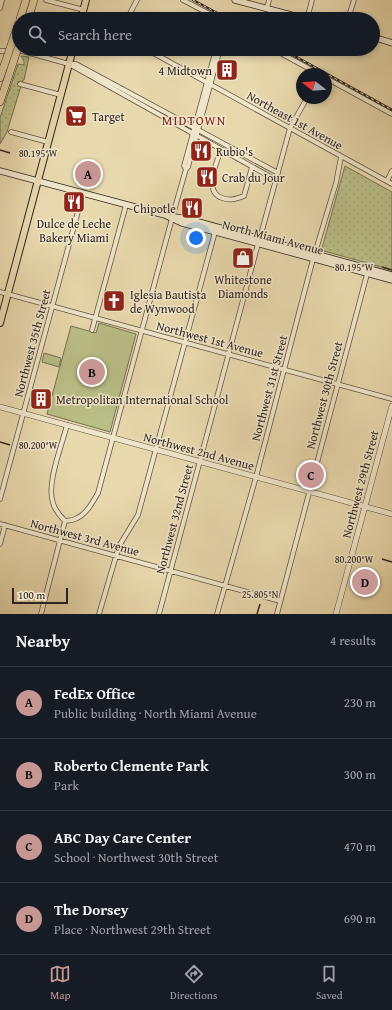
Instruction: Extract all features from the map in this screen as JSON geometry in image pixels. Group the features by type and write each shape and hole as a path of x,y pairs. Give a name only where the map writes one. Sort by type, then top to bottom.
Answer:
{"highway":[{"path":"22,12 26,0"},
{"path":"30,12 34,0"},
{"path":"0,78 12,41"},
{"path":"0,102 15,56"}],"main road":[{"path":"83,12 86,0"},
{"path":"235,0 282,12"},
{"path":"380,40 392,43"},
{"path":"0,323 71,56"},
{"name":"North Miami Avenue","path":"0,171 172,217 184,218 314,256 367,274 392,280"},
{"name":"North Miami Avenue","path":"172,217 182,223 215,232 259,241 267,246 314,256"},
{"path":"201,228 211,228 259,241"},
{"path":"314,256 339,263 355,264 392,275"}],"street":[{"path":"0,8 2,0"},
{"path":"46,0 77,12"},
{"path":"131,12 137,0"},
{"path":"183,0 205,12"},
{"path":"267,8 269,0"},
{"path":"309,12 312,0"},
{"path":"350,12 354,0"},
{"path":"0,51 12,51"},
{"path":"40,56 69,64 276,180"},
{"name":"Northeast 1st Avenue","path":"159,56 392,184"},
{"path":"209,83 215,56"},
{"path":"65,521 75,520 87,510 94,501 98,492 172,217 186,169 188,167 196,129 218,56"},
{"path":"286,56 308,68"},
{"path":"69,64 76,64 80,66 278,173"},
{"path":"332,81 392,114"},
{"path":"20,84 61,95"},
{"name":"Northwest 32nd Street","path":"159,614 290,128 304,104"},
{"path":"11,132 48,142"},
{"path":"221,149 212,182 215,192 219,197 229,200 244,196 252,167"},
{"name":"Northwest 31st Street","path":"217,614 256,477 314,256 336,183 341,157"},
{"path":"386,181 392,171"},
{"name":"Northwest 35th Street","path":"0,499 83,193"},
{"path":"92,330 126,205"},
{"path":"99,614 118,546 138,515 215,232"},
{"name":"Northwest 30th Street","path":"277,614 367,274"},
{"name":"Northwest 1st Avenue","path":"0,292 392,399"},
{"name":"Northwest 29th Street","path":"336,614 392,406"},
{"name":"Northwest 2nd Avenue","path":"0,407 392,514"},
{"path":"65,521 59,515 52,502 51,492 52,478 67,425"},
{"path":"41,614 65,521"},
{"name":"Northwest 3rd Avenue","path":"0,524 280,600"},
{"path":"0,544 5,525"}],"green space":[{"path":"21,56 29,57 24,80 7,132 0,144 0,118 18,64 24,65 24,61"},
{"path":"345,166 392,192 392,270 324,251 322,248"},
{"path":"99,323 136,334 110,432 47,414 71,326 96,333"},
{"path":"44,353 61,358 59,367 42,362"}],"railway":[{"path":"193,0 215,12"},
{"path":"295,56 392,110"}],"place":[{"name":"4 Midtown","path":"227,70"},
{"name":"Target","path":"76,116"},
{"name":"Rubio's","path":"201,151"},
{"name":"FedEx Office","path":"88,174"},
{"name":"Crab du Jour","path":"207,177"},
{"name":"Dulce de Leche Bakery Miami","path":"74,202"},
{"name":"Chipotle","path":"192,208"},
{"name":"Whitestone Diamonds","path":"243,258"},
{"name":"Iglesia Bautista de Wynwood","path":"114,301"},
{"name":"Roberto Clemente Park","path":"92,372"},
{"name":"Metropolitan International School","path":"41,399"},
{"name":"ABC Day Care Center","path":"311,475"},
{"name":"The Dorsey","path":"365,582"}],"district":[{"name":"MIDTOWN","path":"194,120"}]}
